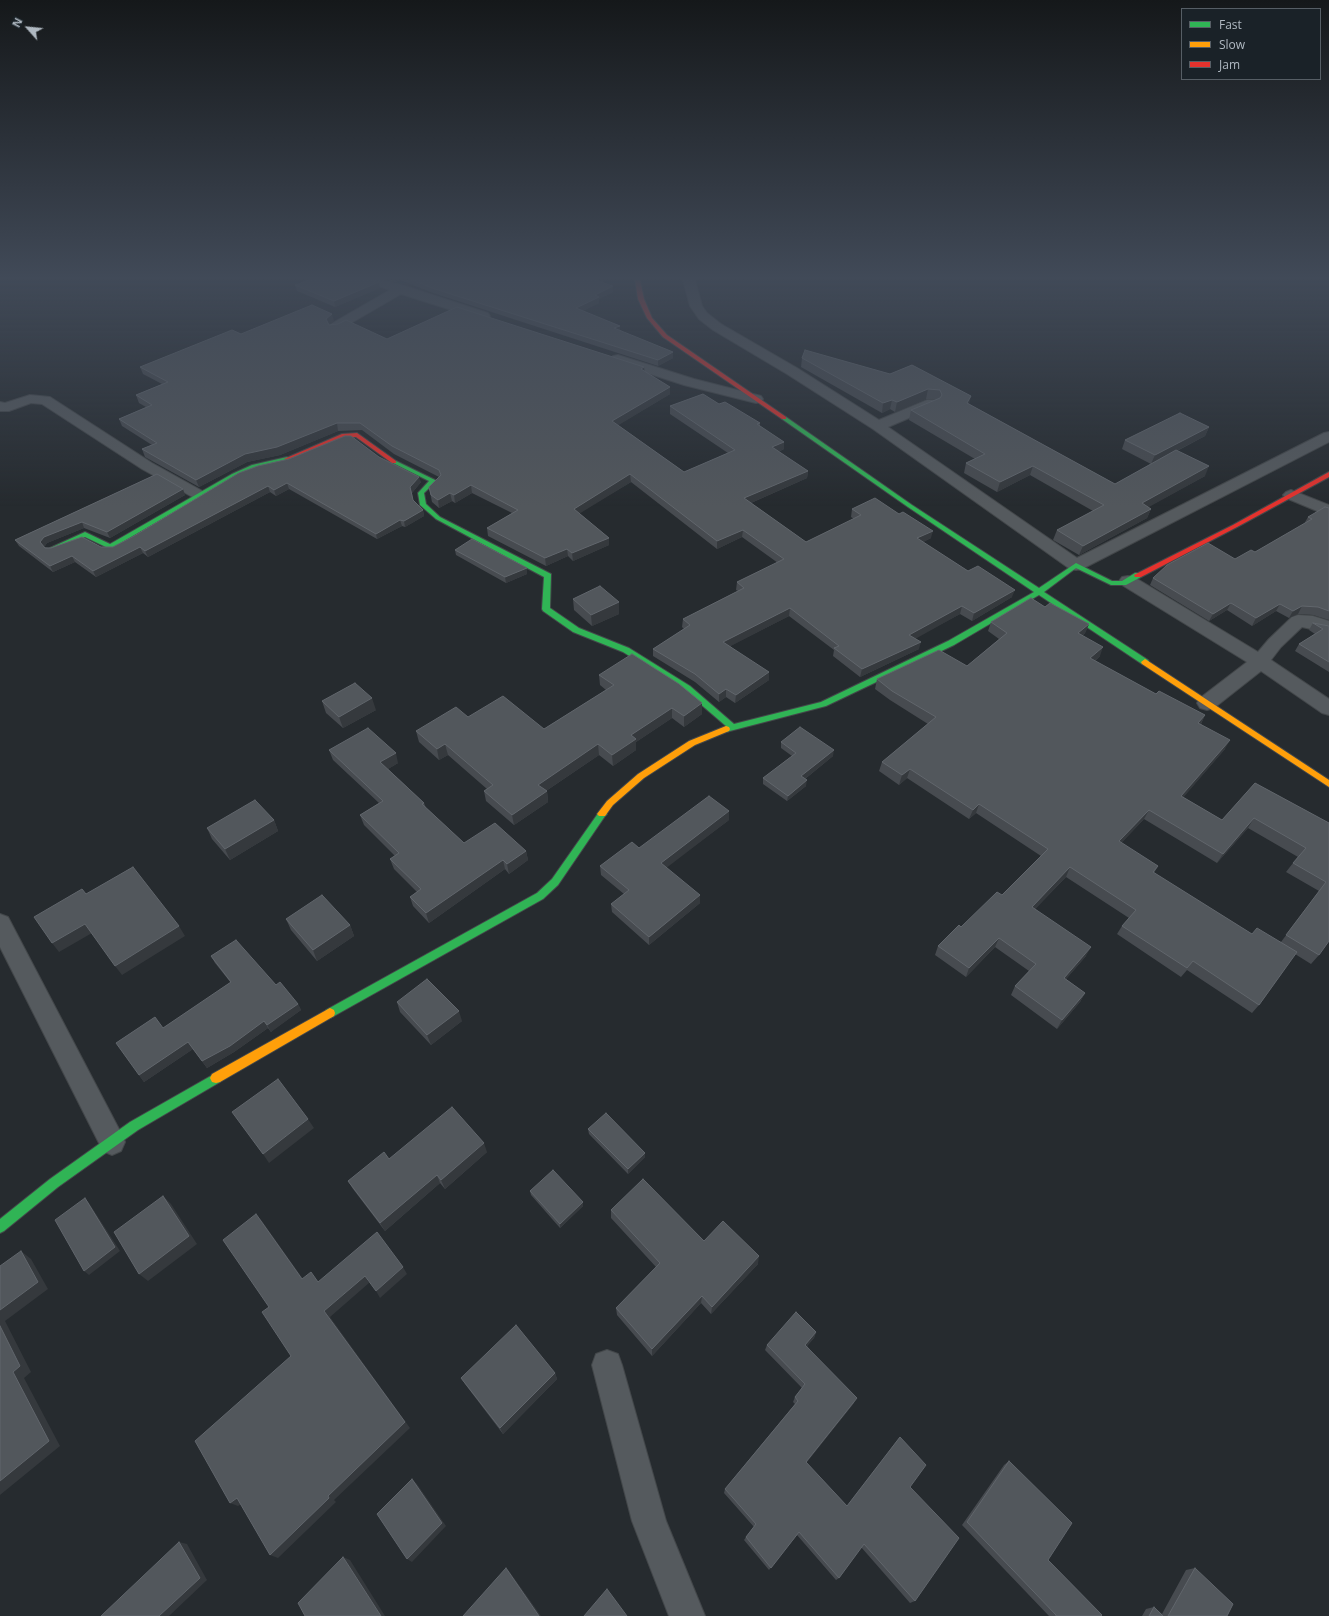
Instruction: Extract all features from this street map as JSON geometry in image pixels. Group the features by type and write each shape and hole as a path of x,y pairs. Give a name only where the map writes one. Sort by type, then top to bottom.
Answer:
{"street":[{"path":"607,355 689,382 756,399"},
{"path":"693,355 910,506 1214,698 1329,784"},
{"path":"765,355 878,426 1073,568 1120,582 1257,666 1329,708"},
{"path":"0,406 4,408 30,399 44,400 147,466 201,496"},
{"path":"878,426 932,403"},
{"path":"54,548 85,534 110,547 201,496 234,475 254,466 284,460 344,435 357,435 387,458 433,481 421,493 423,505 438,518 548,576 546,609 576,630 633,654 687,688 732,727"},
{"path":"0,1227 54,1183 134,1126 262,1051 540,896 556,882 594,826 616,799 641,776 692,742 732,727 823,704 850,692 951,643 1041,590 1073,568 1329,436"},
{"path":"1120,582 1291,495 1329,474"},
{"path":"1291,495 1329,511"},
{"path":"1214,698 1257,666 1275,643 1298,621 1313,622 1329,628"},
{"path":"0,924 112,1142"},
{"path":"607,1365 649,1521 687,1616"}],"building":[{"path":"169,355 608,355 644,367 641,369 670,387 612,421 684,472 735,450 670,406 703,394 719,404 725,402 760,423 757,424 784,442 772,447 808,471 744,498 806,542 861,515 852,509 875,498 899,514 903,512 933,531 917,538 968,571 978,566 1015,590 974,613 962,606 909,635 921,642 862,669 834,648 839,646 790,608 723,642 769,672 736,695 726,689 719,694 695,674 653,649 690,625 683,619 744,588 737,582 784,559 743,530 717,541 630,474 574,509 609,538 572,553 567,549 545,558 487,528 518,510 471,485 454,495 450,493 438,500 431,495 429,487 441,475 439,470 392,446 360,423 337,423 277,447 245,454 196,480 142,449 157,443 119,419 152,405 136,395 168,382 140,367"},
{"path":"644,355 667,355 658,360"},
{"path":"803,355 824,355 890,374 912,365 971,396 967,403 1115,484 1176,450 1209,466 1142,503 1151,509 1083,546 1057,530 1104,505 1033,466 1000,482 966,463 985,454 911,410 940,398 942,395 940,390 928,389 897,402 892,400 883,403 802,358"},
{"path":"1180,413 1209,427 1155,455 1125,440"},
{"path":"345,436 351,436 379,457 419,477 410,487 413,500 423,510 404,521 400,520 376,534 287,483 274,490 268,486 145,551 140,547 93,571 72,556 50,566 15,540 157,474 183,489 107,532 82,522 44,537 40,542 45,548 51,548 82,537 101,547 113,547 239,473 258,466 289,459"},
{"path":"1325,507 1329,508 1329,611 1318,607 1302,606 1293,611 1280,604 1256,618 1231,603 1213,614 1153,578 1167,565 1208,543 1235,559 1251,550 1255,552 1312,519 1308,517"},
{"path":"472,539 527,568 505,577 455,550"},
{"path":"600,586 619,602 591,615 573,599"},
{"path":"1031,598 1045,607 1050,603 1089,624 1078,633 1103,647 1090,658 1156,694 1159,691 1205,715 1198,723 1230,740 1181,796 1222,820 1255,783 1329,823 1329,941 1319,955 1286,935 1326,882 1293,863 1306,848 1254,818 1223,854 1149,810 1119,841 1158,866 1153,872 1252,934 1257,928 1297,952 1259,1005 1193,961 1187,968 1122,926 1136,910 1070,867 1032,907 1091,947 1064,978 1085,993 1062,1020 1015,986 1036,964 999,938 969,968 938,946 959,925 961,927 997,892 1002,895 1048,849 979,804 973,810 910,769 902,775 882,762 936,717 892,691 877,679 939,650 967,666 1007,633 991,622"},
{"path":"1313,623 1329,626 1329,662 1299,644 1323,629"},
{"path":"632,654 679,684 702,703 684,716 672,708 631,735 636,739 612,755 598,744 538,785 547,791 512,815 484,791 493,785 445,744 437,749 416,731 456,707 468,717 503,696 544,729 614,685 599,675"},
{"path":"355,683 372,698 339,717 322,701"},
{"path":"800,727 834,750 801,776 807,780 788,796 763,778 796,753 781,742"},
{"path":"368,728 396,753 380,762 464,843 495,823 526,851 507,864 503,860 426,913 410,897 421,889 390,859 399,853 360,815 383,801 329,750"},
{"path":"709,796 729,811 661,863 700,895 649,937 611,904 629,890 600,866 632,842 639,848"},
{"path":"255,800 274,820 225,849 207,828"},
{"path":"133,867 179,926 115,966 85,924 52,943 34,917 82,889 86,894"},
{"path":"322,895 350,925 313,950 286,919"},
{"path":"236,940 276,985 280,982 298,1004 267,1025 264,1021 230,1046 202,1061 188,1042 139,1075 116,1043 155,1017 163,1028 231,982 211,956"},
{"path":"427,979 459,1011 427,1035 397,1002"},
{"path":"278,1079 308,1119 263,1154 232,1112"},
{"path":"452,1107 484,1143 441,1180 437,1175 380,1223 348,1181 384,1152 389,1159"},
{"path":"606,1113 645,1153 628,1169 588,1129"},
{"path":"553,1170 583,1202 560,1224 530,1191"},
{"path":"643,1179 704,1241 723,1221 759,1256 712,1307 702,1296 652,1349 616,1308 660,1263 611,1210"},
{"path":"163,1196 189,1236 139,1274 114,1232"},
{"path":"85,1198 115,1247 84,1271 55,1220"},
{"path":"256,1214 302,1279 311,1272 318,1282 377,1232 403,1267 376,1291 365,1276 324,1311 405,1422 328,1496 329,1498 270,1555 237,1498 230,1503 195,1441 291,1356 262,1312 269,1307 223,1240"},
{"path":"21,1251 38,1282 0,1310 0,1266"},
{"path":"796,1312 816,1332 805,1345 857,1398 806,1462 847,1506 900,1437 926,1465 910,1487 959,1538 915,1601 864,1544 839,1578 799,1532 771,1568 746,1537 756,1524 725,1489 798,1401 795,1397 805,1384 767,1345"},
{"path":"516,1325 555,1373 500,1428 461,1378"},
{"path":"0,1326 20,1366 13,1372 49,1441 0,1481"},
{"path":"1009,1461 1072,1523 1048,1560 1102,1615 1101,1616 1056,1616 967,1522"},
{"path":"412,1479 442,1523 407,1559 377,1514"},
{"path":"179,1542 200,1578 159,1616 101,1616"},
{"path":"343,1557 381,1616 305,1616 298,1603"},
{"path":"506,1568 539,1616 463,1616"},
{"path":"1195,1568 1233,1604 1227,1616 1168,1616"},
{"path":"607,1589 627,1616 584,1616"},
{"path":"1154,1607 1163,1616 1149,1616"}],"traffic: fast":[{"path":"784,418 910,506 1145,662"},
{"path":"54,548 85,534 110,547 234,475 254,466 287,459"},
{"path":"394,462 433,481 421,493 423,505 438,518 548,576 546,609 576,630 626,650 687,688 732,727"},
{"path":"726,729 823,704 850,692 951,643 1040,591 1076,565 1111,583 1123,583 1138,575"},
{"path":"330,1013 540,896 555,882 602,814"},
{"path":"0,1227 54,1183 134,1126 216,1078"}],"traffic: slow":[{"path":"1145,662 1329,784"},
{"path":"602,814 610,803 641,776 692,743 726,729"},
{"path":"216,1078 330,1013"}],"traffic: jam":[{"path":"693,355 784,418"},
{"path":"287,459 344,435 357,435 394,462"},
{"path":"1138,575 1235,526 1329,474"}]}
